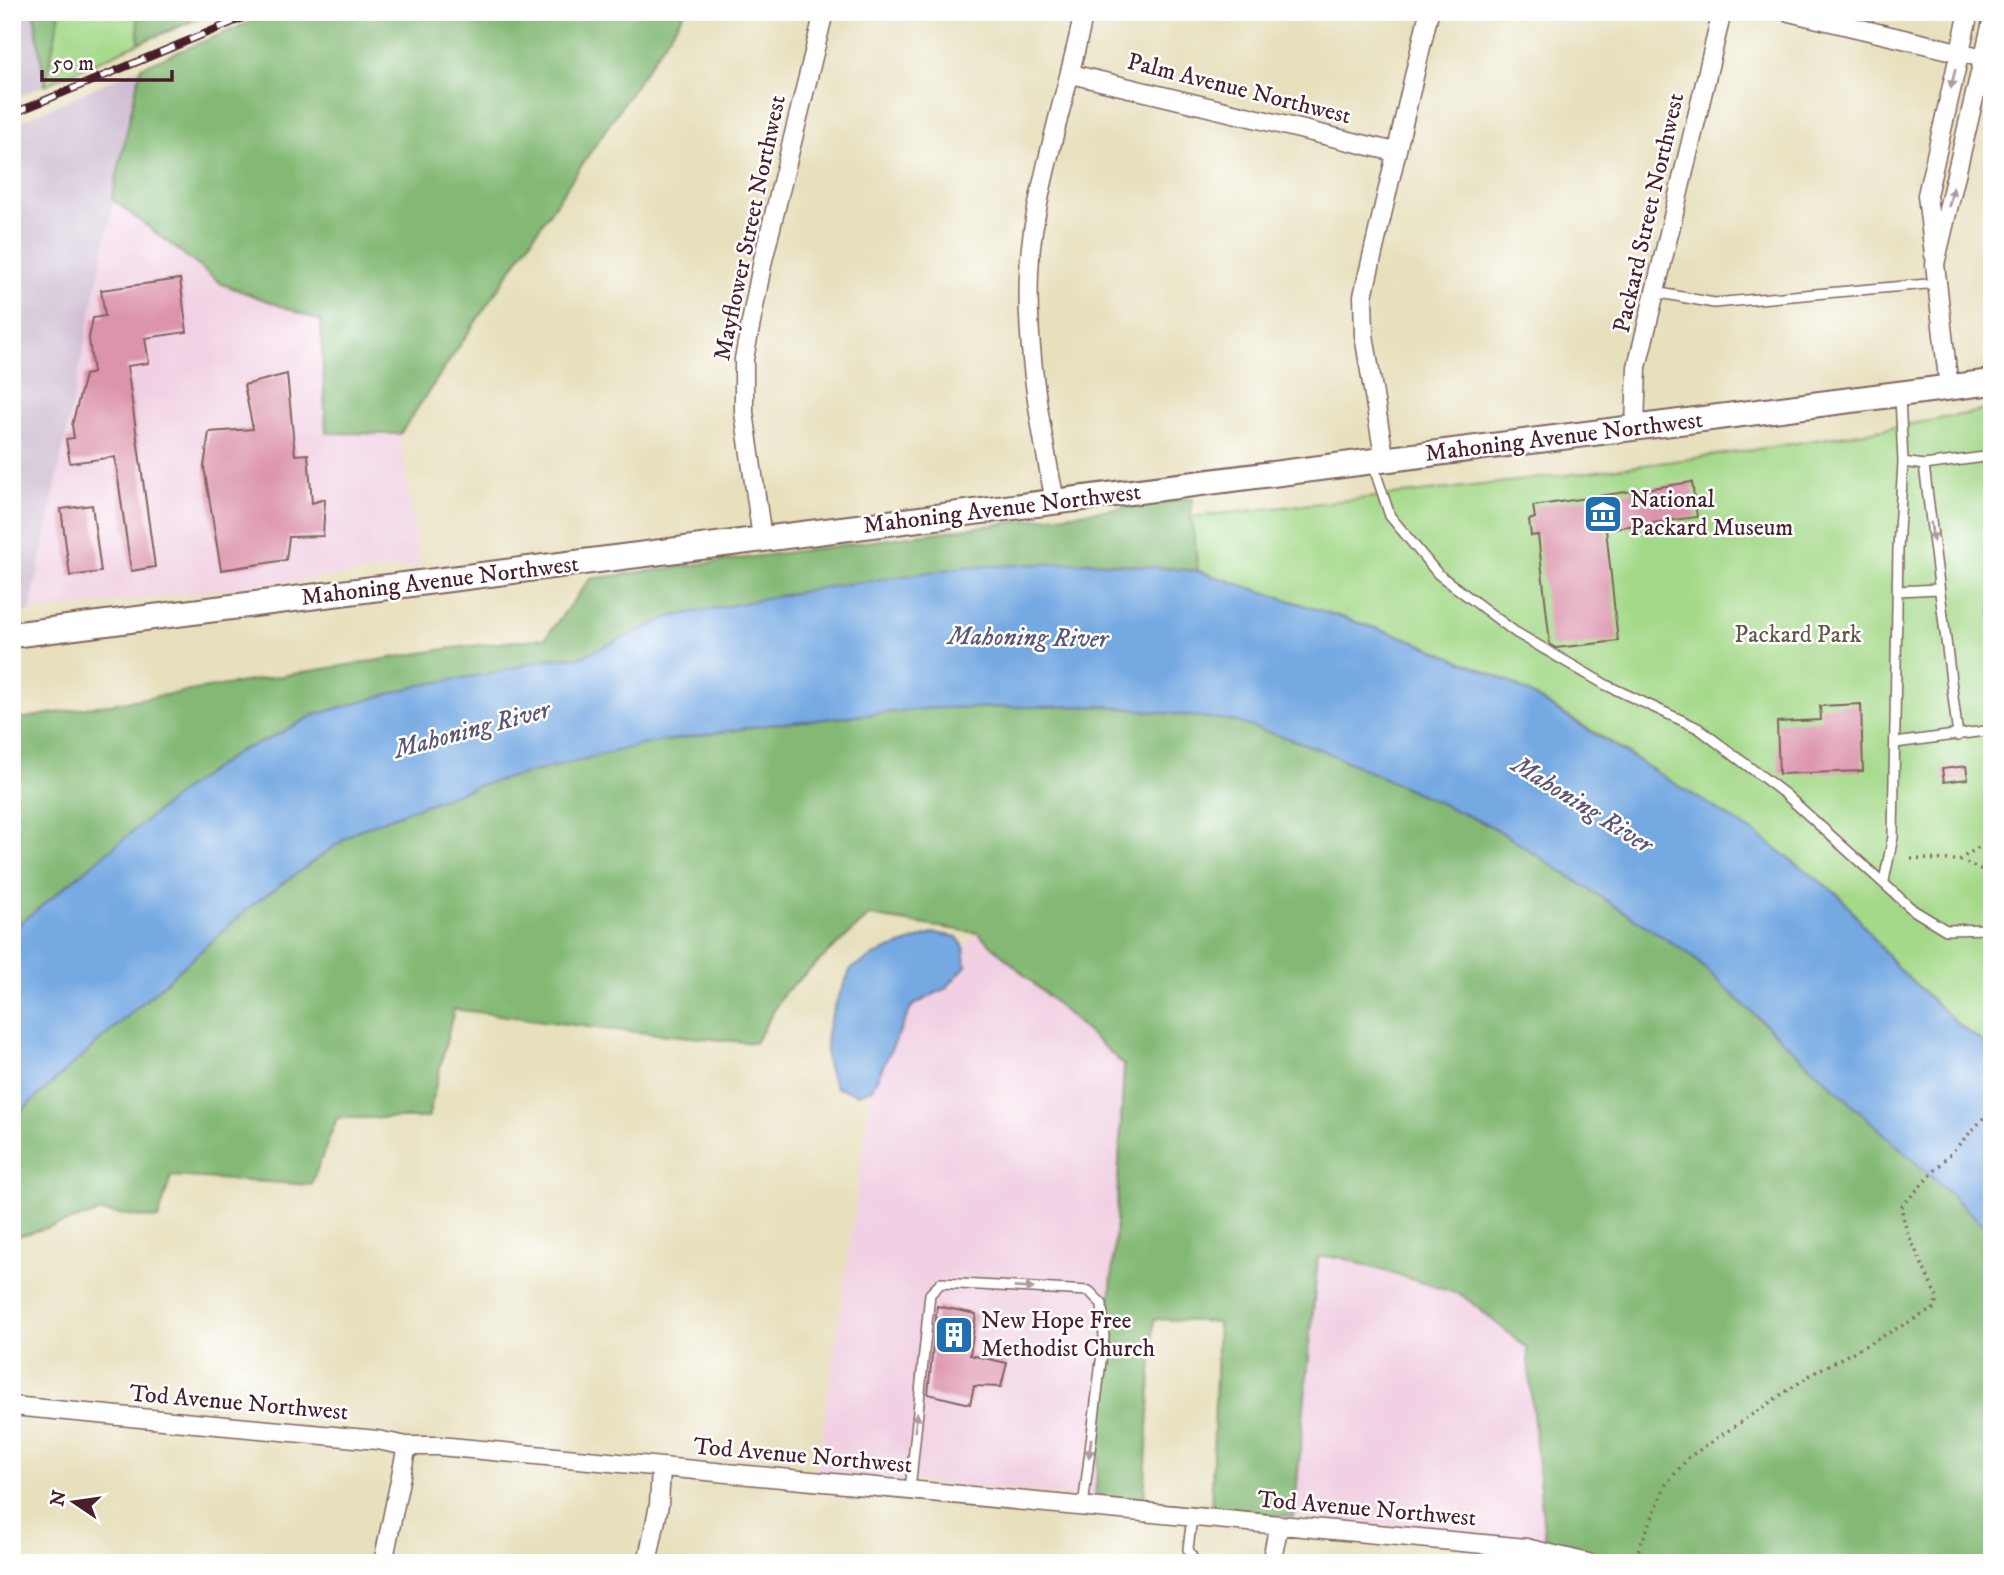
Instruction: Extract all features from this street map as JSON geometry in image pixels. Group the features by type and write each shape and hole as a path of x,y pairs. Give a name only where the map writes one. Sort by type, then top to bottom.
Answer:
{"main road":[{"name":"Mahoning Avenue Northwest","path":"12,635 1992,382"}],"street":[{"name":"Mayflower Street Northwest","path":"762,538 744,412 744,359 763,260 824,12"},
{"path":"1055,501 1030,326 1029,277 1033,231 1084,12"},
{"path":"1378,462 1364,335 1363,296 1429,12"},
{"name":"Packard Street Northwest","path":"1635,428 1637,367 1722,12"},
{"path":"1788,12 1987,59"},
{"path":"1950,388 1927,195 1969,12"},
{"path":"1935,264 1987,59 1992,22"},
{"name":"Palm Avenue Northwest","path":"1071,74 1395,152"},
{"name":"Tod Avenue Northwest","path":"12,1406 363,1439 407,1446 439,1446 661,1469 1526,1548 1588,1563"},
{"path":"383,1563 407,1446"},
{"path":"647,1563 659,1505 661,1469"},
{"path":"1272,1563 1279,1525"}],"lane":[{"path":"1655,292 1714,303 1938,283"},
{"path":"1884,881 1893,837 1897,591 1903,462 1900,394"},
{"path":"1903,462 1924,465 1992,456"},
{"path":"1378,462 1390,516 1438,574 1515,632 1606,685 1698,728 1785,794 1913,910 1946,930 1992,929"},
{"path":"1924,465 1958,736"},
{"path":"1897,591 1939,589"},
{"path":"1895,743 1992,730"},
{"path":"910,1490 930,1294 941,1283 1089,1292 1102,1304 1104,1337 1083,1507"},
{"path":"1192,1517 1188,1549 1195,1563"}],"path":[{"path":"1959,860 1985,843 1992,844"},
{"path":"1911,859 1959,860 1992,874"},
{"path":"1633,1563 1666,1484 1689,1457 1812,1374 1936,1308 1937,1298 1906,1229 1901,1207 1992,1109"}],"shaded area":[{"path":"12,12 34,12 45,85 12,99"},
{"path":"141,67 30,612 12,614 12,125"},
{"path":"112,199 222,284 321,321 326,433 400,434 420,566 30,612"},
{"path":"978,933 1124,1064 1116,1223 1095,1498 817,1472 872,1089 912,1006 946,988 966,966 964,947"},
{"path":"1318,1256 1340,1257 1462,1295 1527,1348 1545,1541 1294,1517"}],"green space":[{"path":"34,12 60,12 45,85"},
{"path":"60,12 137,12 139,43 45,85"},
{"path":"137,12 215,12 139,43"},
{"path":"275,12 685,12 400,434 326,433 321,321 222,284 112,199 141,67"},
{"name":"Packard Park","path":"1992,409 1992,1049 1958,1024 1896,966 1840,896 1614,744 1512,683 1409,639 1198,571 1191,517 1593,472 1793,444"},
{"path":"1193,498 1191,517 1198,571 1092,562 669,617 581,657 546,659 267,740 239,751 12,930 12,720 452,648 545,638 590,579"},
{"path":"1106,706 1234,721 1320,749 1495,828 1689,954 1992,1233 1992,1563 1613,1563 1545,1541 1527,1348 1462,1295 1339,1257 1318,1257 1294,1517 1211,1510 1218,1322 1154,1319 1144,1502 1095,1498 1116,1223 1124,1065 978,933 869,916 784,993 755,1043 604,1029 454,1009 428,1118 337,1118 311,1185 171,1176 158,1219 102,1212 12,1238 12,1119 251,906 356,831 480,785 645,744 773,724 934,708"}],"water":[{"name":"Mahoning River","path":"1092,562 1198,571 1409,639 1512,683 1755,833 1840,896 1896,966 1958,1024 1992,1049 1992,1233 1689,954 1495,828 1320,749 1234,721 1106,706 934,708 773,724 645,744 480,785 408,811 356,831 251,906 12,1119 12,930 186,788 239,751 267,740 314,715 421,685 494,673 546,659 581,657 669,617 821,588 965,567"},
{"path":"935,933 957,937 964,947 966,966 946,988 912,1006 872,1089 858,1094 837,1088 826,1058 826,1043 838,998 851,969 881,952"}],"building":[{"path":"180,279 187,332 145,338 149,363 127,366 155,567 131,571 115,457 70,463 66,439 74,438 72,425 85,375 93,373 89,338 93,318 105,316 101,290"},
{"path":"287,374 295,455 308,454 312,503 325,499 323,536 289,537 286,560 221,570 204,467 209,432 253,429 244,385"},
{"path":"1692,482 1697,517 1606,529 1618,641 1556,648 1550,644 1538,535 1531,536 1529,520 1535,518 1533,506"},
{"path":"92,505 101,572 70,576 61,509"},
{"path":"1861,704 1863,771 1779,774 1777,722 1821,720 1820,706"},
{"path":"1966,766 1968,779 1944,782 1942,769"},
{"name":"New Hope Free Methodist Church","path":"937,1306 976,1314 970,1355 1007,1363 1001,1387 974,1386 970,1404 928,1394"}],"railway":[{"path":"12,114 257,12"}],"place":[{"name":"National Packard Museum","path":"1603,514"},
{"name":"New Hope Free Methodist Church","path":"954,1335"}]}
